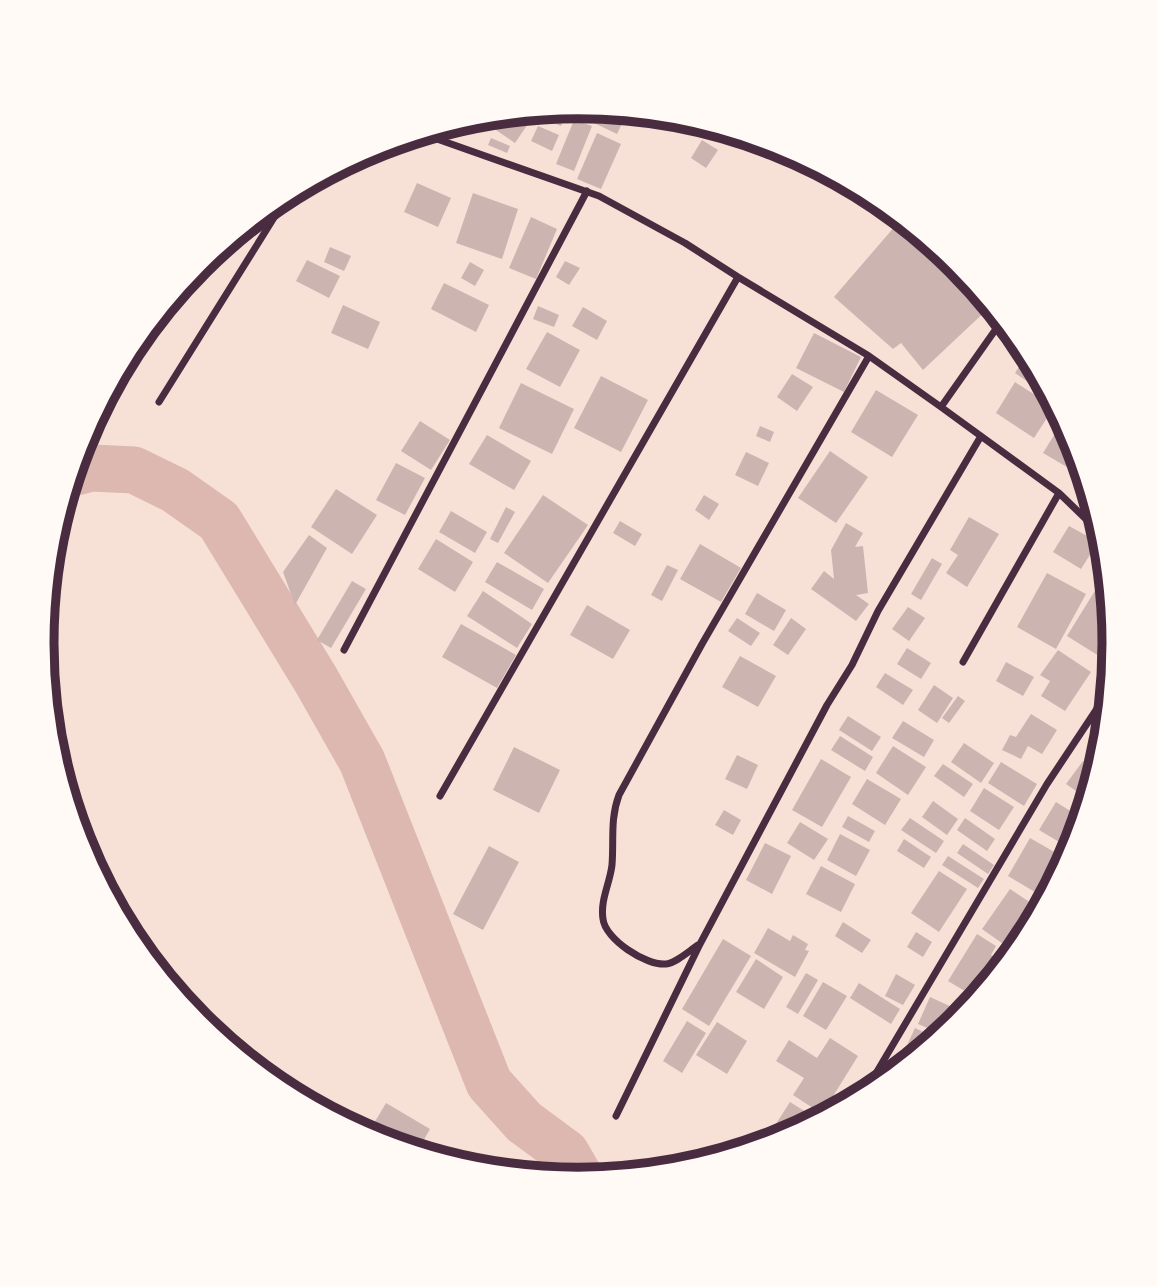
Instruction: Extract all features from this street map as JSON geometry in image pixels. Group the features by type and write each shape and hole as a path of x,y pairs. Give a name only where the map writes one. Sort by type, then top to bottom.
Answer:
{"street":[{"path":"437,139 587,191 685,243 869,356 1059,493 1088,520"},
{"path":"344,650 587,191"},
{"path":"159,402 276,215"},
{"path":"440,796 738,277"},
{"path":"941,407 997,328"},
{"path":"700,944 668,964 650,962 629,952 603,922 603,904 611,867 612,813 702,644 869,356"},
{"path":"616,1116 700,944 827,705 852,665 878,611 981,436"},
{"path":"963,662 1059,493"},
{"path":"875,1076 1047,784 1098,709"}],"building":[{"path":"564,119 561,126 547,120"},
{"path":"574,120 592,126 574,171 556,164"},
{"path":"596,120 623,121 617,134 594,123"},
{"path":"530,121 515,143 493,128 494,126"},
{"path":"538,126 559,135 552,151 531,141"},
{"path":"597,133 621,144 601,189 577,179"},
{"path":"491,138 510,146 507,153 488,145"},
{"path":"702,140 718,150 706,168 691,158"},
{"path":"417,183 451,198 438,227 404,212"},
{"path":"473,193 518,209 502,259 456,243"},
{"path":"531,217 557,229 536,279 509,268"},
{"path":"896,225 949,272 985,312 923,370 901,343 893,349 834,297"},
{"path":"330,247 351,256 344,271 324,262"},
{"path":"307,260 340,276 329,298 296,281"},
{"path":"565,261 580,268 569,285 556,277"},
{"path":"470,262 484,270 475,286 461,278"},
{"path":"444,283 489,305 476,332 431,309"},
{"path":"343,305 380,322 368,349 331,333"},
{"path":"538,306 559,315 554,327 533,319"},
{"path":"583,307 607,321 597,340 572,326"},
{"path":"547,332 580,350 560,387 526,369"},
{"path":"814,333 861,357 844,392 796,368"},
{"path":"1021,363 1037,388 1015,373"},
{"path":"792,374 813,387 797,411 777,397"},
{"path":"601,376 648,400 621,452 574,428"},
{"path":"1015,382 1043,400 1050,413 1034,438 996,413"},
{"path":"521,383 574,409 552,454 499,428"},
{"path":"876,390 918,415 892,457 851,432"},
{"path":"420,421 450,440 431,470 401,451"},
{"path":"760,426 774,432 770,442 756,436"},
{"path":"1057,430 1074,471 1043,453"},
{"path":"487,435 531,461 514,490 469,464"},
{"path":"830,451 868,477 836,523 798,498"},
{"path":"746,452 769,463 758,486 735,475"},
{"path":"396,463 425,478 405,515 376,500"},
{"path":"336,489 377,515 352,554 311,527"},
{"path":"543,495 588,525 548,583 504,553"},
{"path":"704,495 719,504 709,520 695,510"},
{"path":"506,507 515,512 498,543 490,539"},
{"path":"451,511 487,532 475,553 439,532"},
{"path":"969,517 999,534 967,587 946,573 958,555 950,550"},
{"path":"620,521 642,534 635,546 613,533"},
{"path":"846,523 863,533 855,547 863,546 868,593 856,595 869,604 856,621 811,589 824,571 834,579 831,550"},
{"path":"1069,526 1093,539 1094,548 1081,569 1053,552"},
{"path":"309,535 327,548 295,605 283,572"},
{"path":"436,539 473,562 455,592 418,569"},
{"path":"700,544 741,568 721,602 680,579"},
{"path":"932,558 942,564 921,600 911,594"},
{"path":"497,562 544,589 532,610 485,582"},
{"path":"667,565 678,570 662,601 651,595"},
{"path":"1047,573 1086,594 1056,649 1017,627"},
{"path":"352,581 366,589 331,648 317,640"},
{"path":"1096,589 1100,591 1103,643 1099,656 1067,636"},
{"path":"483,591 532,624 517,648 467,616"},
{"path":"757,593 786,610 774,631 745,614"},
{"path":"587,605 630,630 613,659 570,635"},
{"path":"908,607 925,618 909,641 892,629"},
{"path":"737,618 760,633 751,646 728,631"},
{"path":"791,618 806,629 788,655 773,645"},
{"path":"461,624 516,655 497,688 442,657"},
{"path":"907,648 931,663 921,679 897,664"},
{"path":"1058,650 1091,672 1065,711 1041,696 1050,681 1040,675"},
{"path":"740,656 776,676 758,707 722,687"},
{"path":"1006,662 1034,677 1023,696 996,681"},
{"path":"885,673 913,690 903,705 876,687"},
{"path":"934,685 953,698 937,723 918,710"},
{"path":"958,696 965,701 949,723 942,718"},
{"path":"1031,714 1057,730 1042,754 1028,746 1021,759 1002,750 1010,735 1016,737"},
{"path":"848,716 881,737 872,751 839,730"},
{"path":"903,721 934,740 924,757 892,738"},
{"path":"840,736 873,757 865,771 831,750"},
{"path":"964,743 994,763 981,783 951,762"},
{"path":"893,746 926,767 908,795 876,773"},
{"path":"514,747 560,770 539,813 493,790"},
{"path":"737,755 758,765 747,789 725,779"},
{"path":"821,759 851,777 822,827 792,810"},
{"path":"1083,761 1088,765 1080,794 1066,784"},
{"path":"1001,762 1037,784 1024,806 988,783"},
{"path":"943,764 973,784 964,797 934,776"},
{"path":"867,779 901,799 885,825 852,804"},
{"path":"984,788 1014,807 999,830 970,811"},
{"path":"933,801 958,819 947,835 922,817"},
{"path":"1056,802 1074,814 1063,844 1039,830"},
{"path":"724,810 741,820 733,835 715,825"},
{"path":"848,816 875,831 869,842 842,827"},
{"path":"910,818 944,841 936,853 901,830"},
{"path":"965,818 995,839 987,851 957,830"},
{"path":"800,822 828,839 814,860 787,843"},
{"path":"840,834 870,850 856,876 827,860"},
{"path":"1030,838 1058,854 1039,894 1008,876"},
{"path":"904,839 931,857 924,868 897,851"},
{"path":"765,843 791,856 772,894 746,880"},
{"path":"963,844 994,865 988,874 957,853"},
{"path":"489,846 519,862 483,930 453,914"},
{"path":"948,856 984,879 978,888 942,865"},
{"path":"821,866 855,884 841,912 806,894"},
{"path":"939,871 967,889 939,932 911,913"},
{"path":"1010,889 1033,905 1006,946 982,929"},
{"path":"843,922 871,940 862,953 835,936"},
{"path":"768,928 790,941 793,935 808,944 805,950 809,951 795,977 754,953"},
{"path":"916,932 932,942 923,957 907,947"},
{"path":"977,934 996,946 991,955 997,958 968,993 948,981"},
{"path":"723,939 751,956 709,1026 682,1009"},
{"path":"756,959 783,977 764,1009 736,992"},
{"path":"806,973 818,980 798,1014 786,1007"},
{"path":"896,974 915,985 903,1005 885,996"},
{"path":"823,982 847,996 826,1030 803,1016"},
{"path":"859,983 900,1009 891,1024 850,998"},
{"path":"930,997 954,1008 932,1030 918,1024"},
{"path":"687,1021 706,1033 682,1073 663,1061"},
{"path":"717,1022 747,1041 727,1074 696,1055"},
{"path":"915,1028 927,1034 904,1054"},
{"path":"830,1038 858,1056 829,1103 816,1110 793,1095 804,1078 776,1061 789,1040 817,1058"},
{"path":"790,1102 806,1112 803,1116 774,1127"},
{"path":"386,1103 430,1129 422,1143 373,1125"}],"waterway":[{"path":"83,470 92,468 134,470 175,490 219,521 362,761 489,1083 524,1122 566,1153 574,1167"}]}
